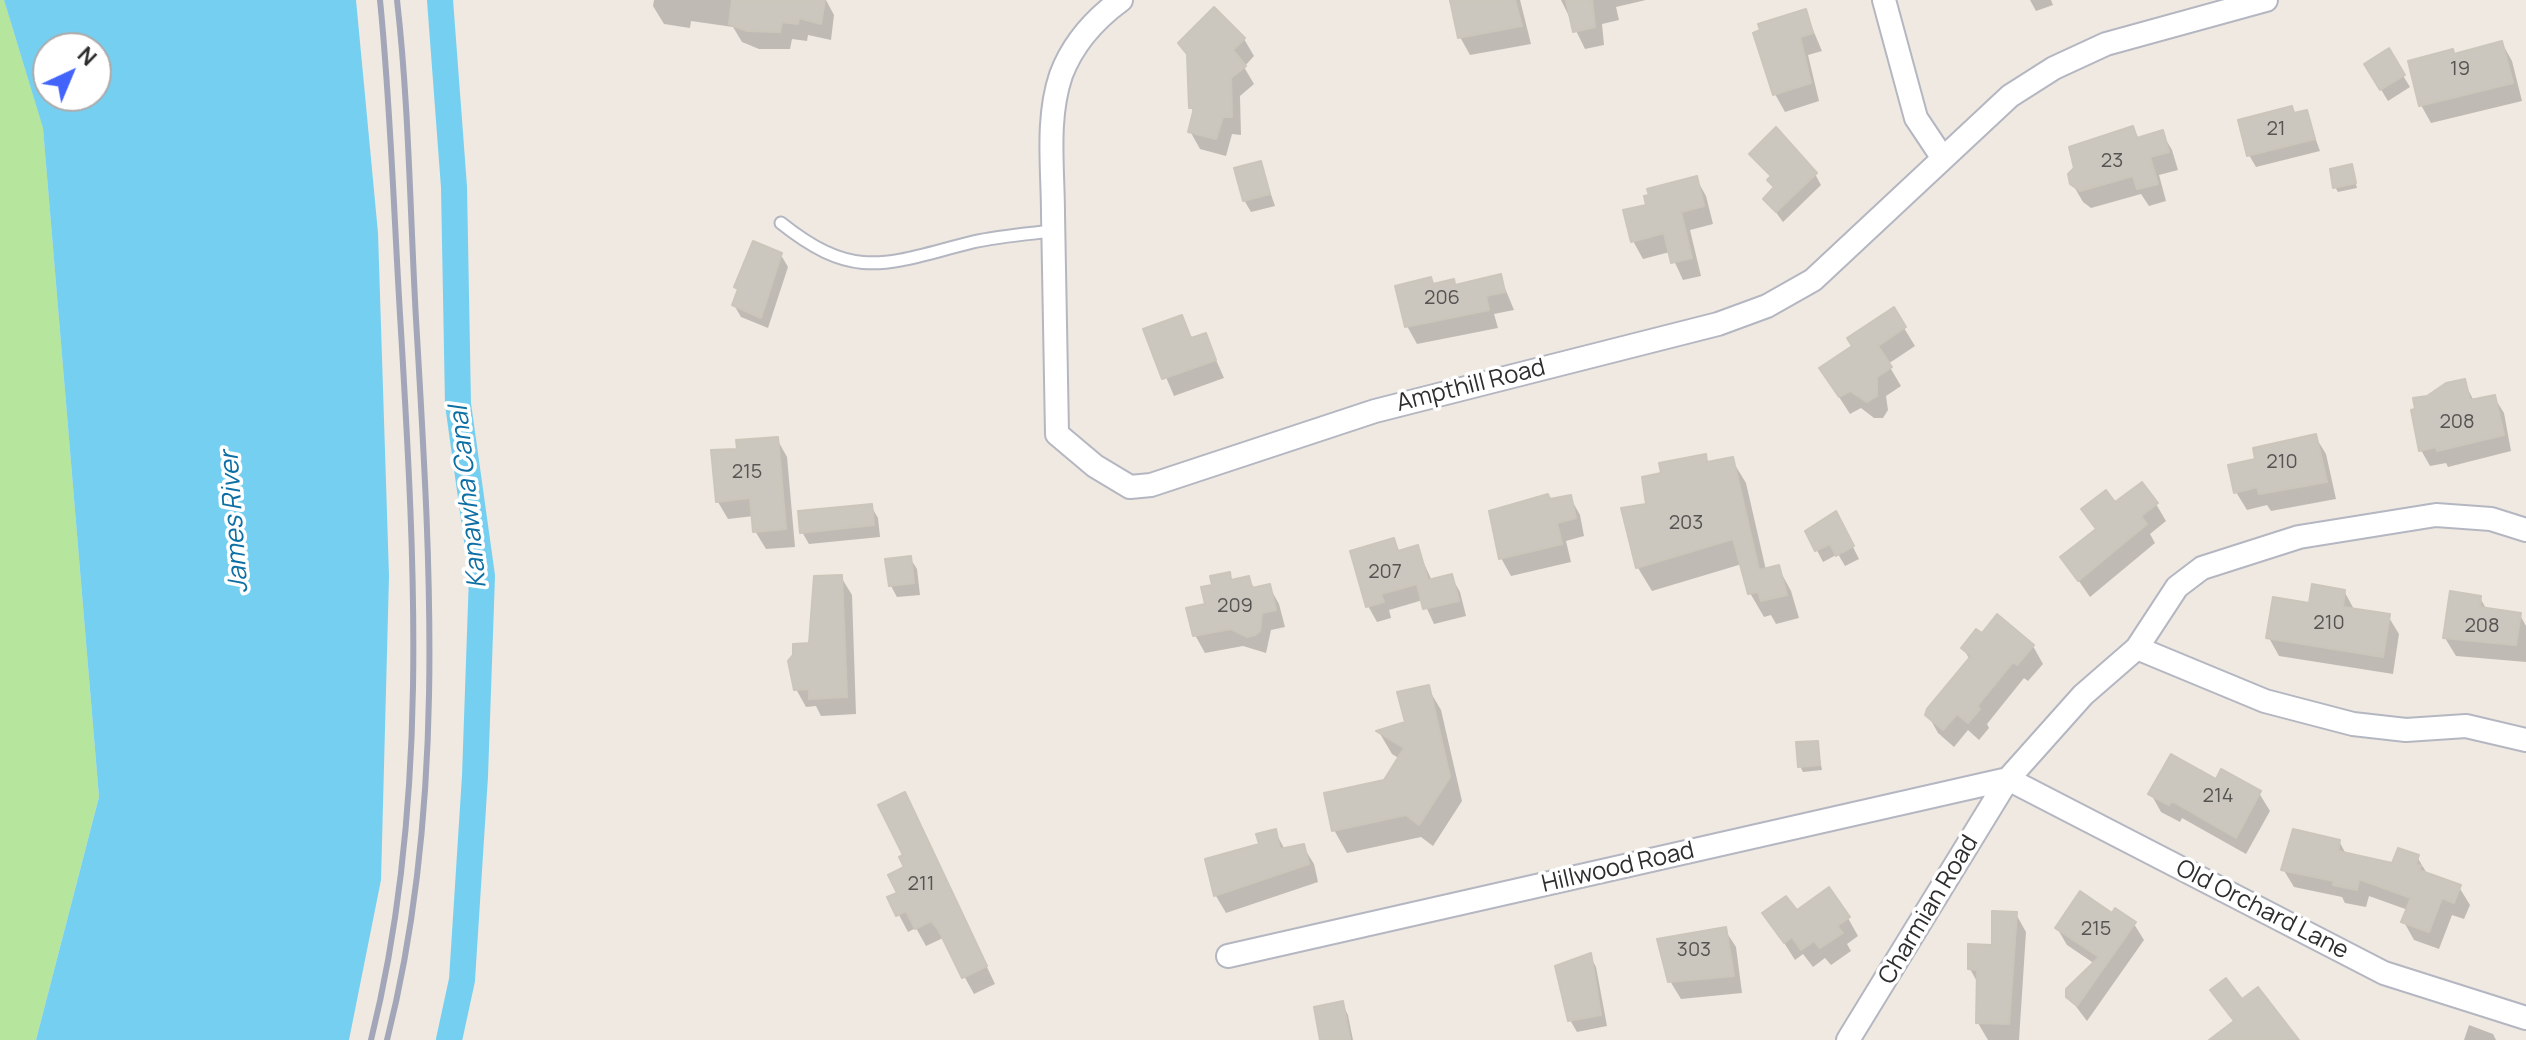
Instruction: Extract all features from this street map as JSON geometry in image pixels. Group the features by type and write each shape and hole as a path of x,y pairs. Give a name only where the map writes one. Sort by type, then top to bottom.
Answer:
{"street":[{"name":"Ampthill Road","path":"1121,0 1101,14 1077,43 1062,73 1052,126 1053,231 1057,434 1095,466 1130,487 1151,485 1375,411 1718,324 1767,306 1813,280 2010,96 2054,68 2106,44 2266,0"},
{"path":"1884,0 1916,118 1942,157"},
{"name":"Charmian Road","path":"1848,1040 2008,779 2083,695 2137,648 2177,587 2202,568 2299,537 2436,515 2491,519 2526,530"},
{"path":"2137,648 2265,701 2353,724 2406,730 2466,726 2526,740"},
{"name":"Hillwood Road","path":"1228,956 2008,779"},
{"name":"Old Orchard Lane","path":"2008,779 2384,973 2526,1018"}],"lane":[{"path":"781,223 828,256 858,264 885,264 974,242 1053,231"}],"green space":[{"path":"0,0 4,0 32,91 32,112 38,112 43,127 99,797 36,1040 0,1040"}],"water":[{"name":"James River","path":"4,0 356,0 378,233 389,576 381,880 349,1040 36,1040 99,797 43,128 38,112 112,112 112,32 32,32 32,92"}],"building":[{"path":"732,0 825,0 821,24 799,18 798,24 782,22 780,32 747,31 729,24"},
{"path":"1450,0 1515,0 1522,26 1458,38"},
{"path":"1566,0 1592,0 1595,27 1573,32"},
{"path":"1214,7 1245,38 1233,50 1246,66 1231,78 1232,117 1223,117 1216,139 1188,132 1194,108 1189,108 1187,54 1178,43"},
{"path":"1806,9 1813,33 1800,37 1811,83 1773,95 1753,33 1760,30 1758,24"},
{"path":"2502,41 2513,83 2419,106 2408,61 2453,49 2454,54"},
{"path":"2389,48 2405,75 2380,90 2364,64"},
{"path":"2292,106 2294,113 2307,110 2315,139 2247,156 2238,120"},
{"path":"2133,126 2137,138 2163,130 2169,152 2150,157 2158,184 2137,189 2133,176 2080,191 2070,184 2068,174 2074,168 2069,147"},
{"path":"1776,127 1817,173 1776,212 1763,199 1774,187 1767,180 1771,176 1749,154"},
{"path":"1261,161 1270,194 1243,201 1234,168"},
{"path":"2352,164 2356,183 2333,188 2330,169"},
{"path":"1697,176 1704,206 1681,212 1692,258 1671,263 1664,233 1631,242 1623,210 1646,205 1644,196 1649,195 1647,189"},
{"path":"753,241 782,253 761,318 732,305 738,289 734,287"},
{"path":"1501,274 1505,292 1486,296 1489,310 1405,327 1395,286 1431,277 1433,284 1454,279 1455,285"},
{"path":"1894,307 1906,327 1878,346 1892,367 1877,377 1877,396 1867,402 1850,391 1839,397 1819,368 1852,346 1847,338"},
{"path":"1182,315 1191,338 1206,333 1216,360 1162,379 1143,329"},
{"path":"2465,379 2470,400 2495,395 2504,435 2437,451 2436,447 2419,451 2411,410 2415,409 2413,398 2427,396 2446,383"},
{"path":"2316,434 2327,482 2259,494 2257,487 2234,493 2228,465 2255,459 2253,448"},
{"path":"778,437 786,529 753,532 750,498 716,502 711,450 737,449 736,440"},
{"path":"1706,454 1707,462 1733,457 1759,570 1779,565 1787,595 1761,601 1758,592 1748,594 1733,539 1636,568 1621,508 1646,504 1642,477 1661,473 1659,463"},
{"path":"2142,482 2158,503 2141,516 2147,524 2078,581 2060,557 2096,529 2081,509 2106,490 2115,502"},
{"path":"1548,494 1550,499 1571,495 1576,518 1557,523 1562,544 1499,559 1489,511"},
{"path":"872,504 874,525 800,533 798,511"},
{"path":"1836,511 1854,546 1836,556 1830,544 1815,551 1805,531"},
{"path":"1394,538 1398,551 1418,545 1428,580 1452,574 1459,601 1423,609 1417,584 1381,594 1384,602 1366,607 1350,551"},
{"path":"911,556 914,583 889,586 885,559"},
{"path":"1230,572 1231,580 1249,576 1252,588 1270,584 1276,610 1262,613 1260,631 1255,635 1247,637 1231,629 1193,636 1186,608 1205,604 1201,587 1212,585 1210,576"},
{"path":"842,575 847,697 809,699 809,689 794,690 788,661 793,655 793,644 809,643 814,576"},
{"path":"2312,584 2345,590 2343,607 2390,614 2383,657 2266,638 2273,597 2309,603"},
{"path":"2450,591 2481,596 2480,607 2521,613 2516,645 2443,638"},
{"path":"1997,614 2034,645 2017,665 2013,662 1977,706 1980,709 1968,723 1957,714 1943,730 1925,715 1927,709 1971,656 1961,648 1976,629 1982,633"},
{"path":"1429,685 1450,777 1419,825 1406,815 1332,831 1324,793 1384,780 1404,748 1376,731 1405,722 1397,692"},
{"path":"1818,741 1820,765 1798,767 1796,742"},
{"path":"2171,754 2216,779 2221,769 2261,791 2236,838 2172,801 2169,805 2148,794"},
{"path":"905,792 987,966 962,978 931,921 915,929 906,911 896,916 887,897 897,893 888,875 904,867 899,857 903,855 878,805"},
{"path":"1276,829 1280,849 1304,844 1309,864 1214,896 1205,859 1259,844 1256,834"},
{"path":"2293,829 2340,840 2338,851 2392,863 2398,848 2419,855 2416,864 2421,866 2419,870 2461,885 2454,903 2442,898 2429,932 2401,922 2411,898 2359,879 2357,890 2333,885 2334,881 2281,870"},
{"path":"1829,887 1850,917 1837,926 1843,933 1820,948 1814,941 1801,950 1792,937 1784,943 1762,913 1786,896 1797,910"},
{"path":"2080,891 2112,913 2115,908 2136,922 2077,1006 2066,997 2066,989 2099,957 2055,928"},
{"path":"1992,911 2017,912 2009,1024 1976,1023 1977,970 1968,969 1968,944 1992,945"},
{"path":"1726,927 1734,976 1668,982 1657,939"},
{"path":"1591,953 1601,1015 1568,1021 1555,966"},
{"path":"2226,978 2242,999 2258,987 2299,1040 2209,1040 2234,1021 2210,990"},
{"path":"1343,1001 1350,1040 1320,1040 1314,1007"}],"waterway":[{"name":"Kanawha Canal","path":"440,0 454,187 458,404 482,576 475,776 462,980 449,1040"}],"railway":[{"path":"371,1040 390,952 402,864 410,776 413,687 406,420 380,0"},
{"path":"387,1040 406,951 419,862 429,681 426,500 407,119 397,0"}]}
